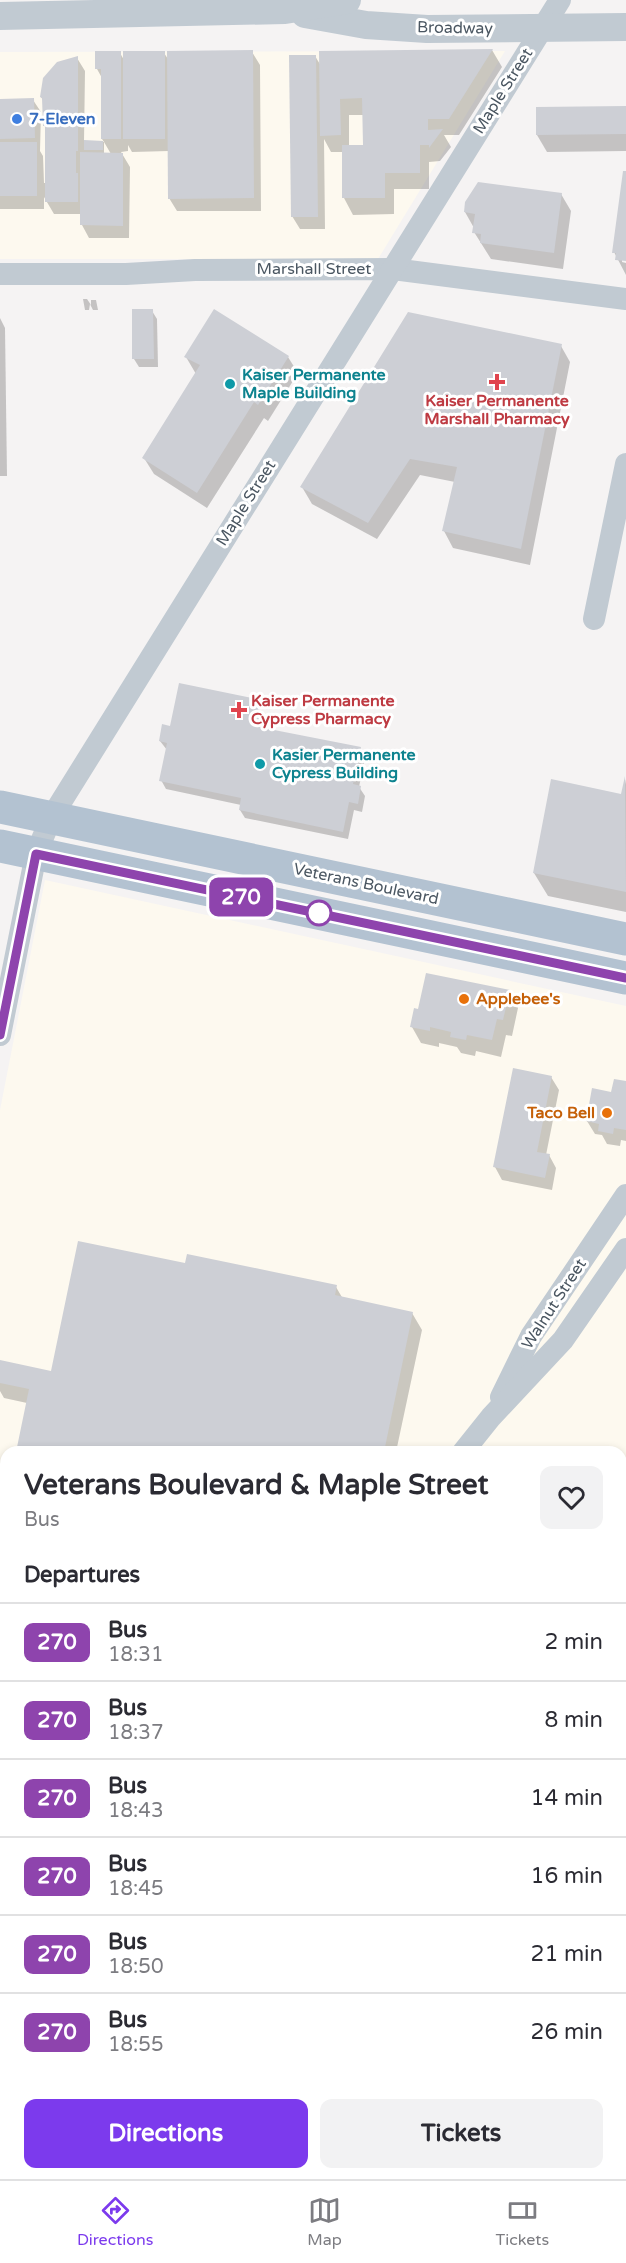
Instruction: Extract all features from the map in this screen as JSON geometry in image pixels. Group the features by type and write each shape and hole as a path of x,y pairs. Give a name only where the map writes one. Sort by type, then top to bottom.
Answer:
{"main road":[{"name":"Veterans Boulevard","path":"0,807 626,939"},
{"path":"0,846 626,978"}],"street":[{"name":"Broadway","path":"0,16 288,5 347,0"},
{"name":"Maple Street","path":"0,1035 36,854 51,818 560,0"},
{"name":"Broadway","path":"288,5 366,25 427,29 626,27"},
{"name":"Marshall Street","path":"0,274 393,269 626,299"},
{"path":"594,619 626,464"},
{"name":"Walnut Street","path":"491,1417 531,1336 626,1195"},
{"name":"Walnut Street","path":"468,1446 491,1417 563,1340 626,1249"}],"shaded area":[{"path":"505,51 378,259 0,259 0,52"},
{"path":"45,880 626,1006 626,1446 0,1446 0,1110"}],"building":[{"path":"493,49 449,119 428,119 428,130 443,129 429,148 429,145 420,145 420,173 385,173 385,198 342,198 342,145 363,145 362,98 340,99 341,135 320,136 319,51"},
{"path":"253,50 254,198 168,199 167,51"},
{"path":"95,51 121,51 121,139 101,139 101,69 95,69"},
{"path":"123,51 165,51 165,139 123,139"},
{"path":"289,55 316,55 318,217 291,217"},
{"path":"78,56 76,173 78,173 78,202 45,202 45,126 43,126 42,98 40,97 43,78 57,62"},
{"name":"7-Eleven","path":"34,98 35,138 0,139 0,99"},
{"path":"626,106 626,134 536,135 536,107"},
{"path":"84,140 103,141 103,150 84,150"},
{"path":"0,142 37,142 37,196 0,196"},
{"path":"80,152 123,153 123,226 80,225"},
{"path":"623,171 626,171 626,261 615,260 616,253 612,253"},
{"path":"478,182 562,193 554,253 480,243 481,234 472,233 475,214 464,212 465,202"},
{"path":"132,309 153,309 154,359 132,359"},
{"name":"Kaiser Permanente Maple Building","path":"214,309 289,356 258,405 254,402 197,493 142,458 200,365 184,357"},
{"path":"408,312 562,344 521,549 442,531 457,467 410,459 368,523 300,487"},
{"name":"Kasier Permanente Cypress Building","path":"179,683 252,698 269,729 361,747 353,784 361,786 358,804 349,802 343,832 239,810 241,798 159,781 167,743 159,741 162,724 170,726"},
{"path":"625,776 626,892 533,873 551,779 621,794"},
{"name":"Applebee's","path":"426,973 510,990 503,1020 497,1019 492,1040 467,1035 466,1040 450,1037 451,1032 430,1027 430,1031 410,1027 414,1008 418,1009"},
{"path":"513,1068 552,1076 537,1152 550,1154 545,1178 493,1167"},
{"name":"Taco Bell","path":"614,1079 626,1081 626,1130 614,1128 613,1134 598,1131 599,1124 586,1121 592,1088 611,1092"},
{"path":"78,1241 185,1263 187,1254 337,1285 335,1295 413,1312 385,1446 17,1446 29,1389 0,1383 0,1360 51,1371"}],"bus line":[{"name":"270","path":"0,1035 36,854 626,978"}],"place":[{"name":"7-Eleven","path":"17,119"},
{"name":"Kaiser Permanente Marshall Pharmacy","path":"497,382"},
{"name":"Kaiser Permanente Maple Building","path":"230,384"},
{"name":"Kaiser Permanente Cypress Pharmacy","path":"239,710"},
{"name":"Kasier Permanente Cypress Building","path":"260,764"},
{"name":"Applebee's","path":"464,999"},
{"name":"Taco Bell","path":"607,1113"}]}
